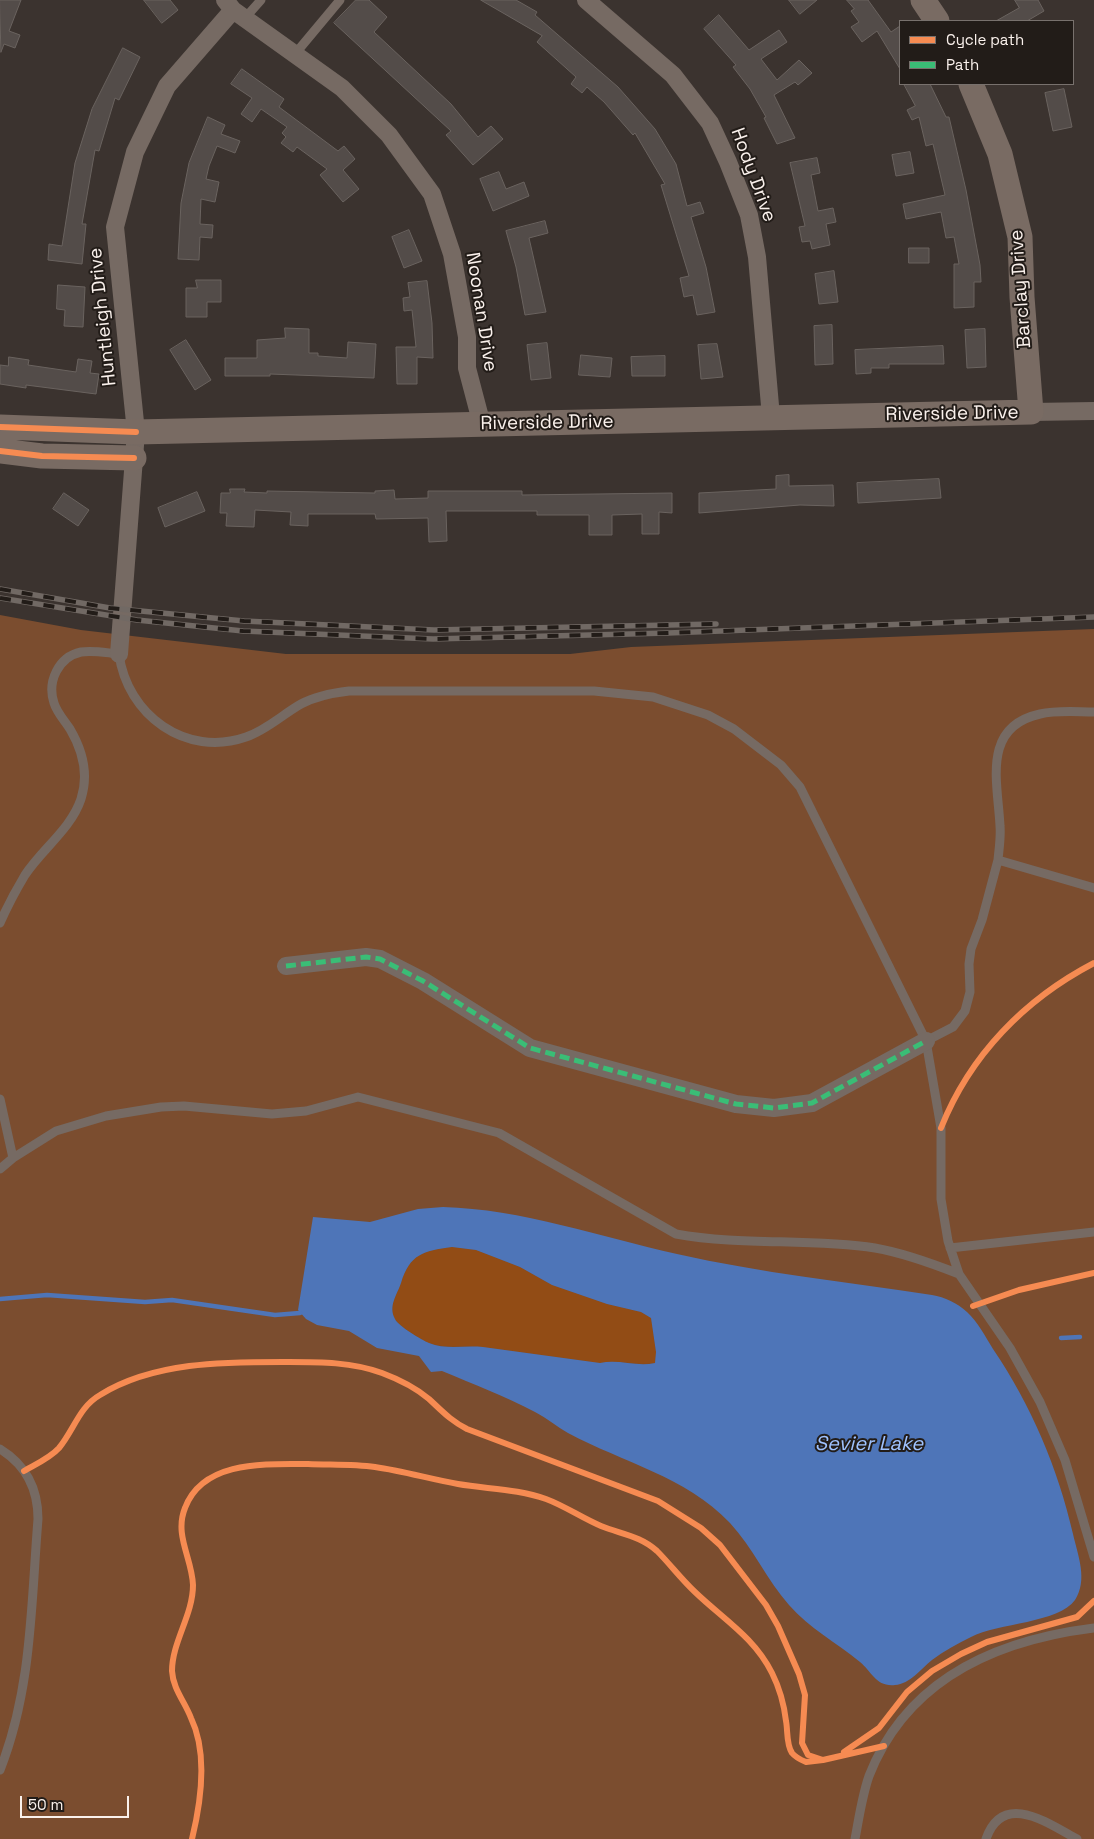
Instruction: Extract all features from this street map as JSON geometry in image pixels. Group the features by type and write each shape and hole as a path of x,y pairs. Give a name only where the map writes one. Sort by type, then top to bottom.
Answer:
{"street":[{"name":"Hody Drive","path":"586,0 673,75 710,123 728,162 749,215 757,257 771,417"},
{"path":"923,0 936,20"},
{"name":"Noonan Drive","path":"234,9 342,88 389,135 432,194 452,254 468,337 467,368 482,425"},
{"name":"Huntleigh Drive","path":"119,654 136,432 115,227 135,152 168,86 234,9"},
{"name":"Barclay Drive","path":"971,85 1000,154 1020,237 1022,297 1031,412"},
{"name":"Riverside Drive","path":"0,427 40,430 136,432 1094,411"},
{"path":"0,451 42,456 134,458"},
{"path":"286,966 366,957 380,959 423,981 530,1048 717,1100 755,1107 793,1106 812,1103 926,1041"}],"lane":[{"path":"234,9 261,0"},
{"path":"295,54 340,0"},
{"path":"0,923 25,875 70,821 82,795 85,776 83,757 77,742 54,702 52,688 55,674 66,659 77,654 89,652 119,654 128,688 144,712 167,730 200,742 223,742 246,737 312,699 349,691 624,692 653,696 708,715 758,746 781,766 800,787 926,1041 941,1128 941,1199 950,1248 958,1274 1010,1348 1040,1402 1065,1460 1094,1557"},
{"path":"926,1041 953,1027 965,1011 970,992 969,964 971,949 982,920 998,860 1000,827 995,771 998,751 1004,739 1018,725 1035,716 1048,713 1094,712"},
{"path":"998,860 1094,888"},
{"path":"0,1169 13,1158 56,1131 134,1111 184,1106 272,1114 306,1111 358,1097 499,1133 676,1234 706,1240 874,1248 931,1263 958,1274"},
{"path":"0,1100 13,1158"},
{"path":"950,1248 1094,1232"},
{"path":"0,1449 13,1458 29,1478 37,1502 38,1520 26,1674 18,1717 0,1770"},
{"path":"855,1839 862,1800 878,1756 904,1717 925,1694 956,1671 977,1660 1023,1643 1070,1631 1094,1628"},
{"path":"986,1839 996,1822 1007,1816 1020,1813 1036,1817 1077,1839"}],"shaded area":[{"path":"0,615 81,630 286,654 570,654 631,647 1094,629 1094,1839 0,1839"},
{"path":"452,1247 476,1250 520,1267 552,1285 607,1304 641,1312 651,1318 656,1352 655,1363 600,1363 483,1347 442,1346 421,1339 397,1322 392,1310 394,1301 405,1273 413,1260 433,1250"}],"water":[{"name":"Sevier Lake","path":"443,1207 472,1209 531,1218 709,1261 932,1295 955,1303 971,1316 981,1329 1007,1370 1042,1438 1060,1485 1081,1568 1081,1584 1075,1600 1067,1608 1056,1614 983,1632 971,1637 932,1660 906,1682 895,1685 883,1684 860,1662 814,1628 789,1605 730,1523 694,1493 653,1472 589,1444 539,1414 489,1390 442,1371 431,1372 419,1356 377,1348 349,1331 317,1325 306,1319 298,1310 313,1217 370,1222 418,1209","holes":["452,1247 476,1250 520,1267 552,1285 607,1304 641,1312 651,1318 656,1352 655,1363 600,1363 483,1347 435,1345 421,1339 397,1322 392,1310 394,1301 405,1273 413,1260 433,1250"]}],"building":[{"path":"0,0 21,0 9,31 20,35 15,48 4,44 1,52"},
{"path":"144,0 170,0 178,10 162,23"},
{"path":"356,0 369,0 387,17 374,32 451,104 478,137 491,126 503,139 473,165 446,135 451,131 334,23"},
{"path":"481,0 516,0 537,12 535,15 618,87 655,129 676,164 687,206 700,202 704,213 691,217 706,267 715,312 697,315 693,295 684,297 680,278 689,276 661,185 665,184 635,133 633,135 604,102 587,87 582,93 571,84 576,77 537,42 542,36"},
{"path":"789,0 817,0 800,14"},
{"path":"847,0 868,0 891,32 899,27 899,67 877,31 862,42 851,27 859,22 851,11 854,9"},
{"path":"1015,0 1038,0 1044,11 1029,20 998,20 1019,8"},
{"path":"719,15 749,50 779,30 787,42 761,59 777,80 799,60 812,73 798,85 795,82 774,95 795,138 777,144 764,118 766,117 750,89 733,67 736,65 704,29"},
{"path":"123,48 140,57 119,100 115,98 99,151 95,150 82,224 86,224 82,264 48,260 49,244 62,246 75,163 92,109"},
{"path":"242,69 284,99 279,107 338,151 344,146 355,159 343,170 359,189 343,202 320,175 327,169 297,147 293,152 281,143 286,137 282,133 287,127 261,109 252,122 241,114 252,98 231,84"},
{"path":"904,85 930,85 946,117 949,117 966,190 980,265 981,282 974,282 974,307 954,308 954,264 959,264 954,237 946,238 941,212 906,219 903,204 945,195 933,144 926,146 919,117 912,120 907,110 915,106"},
{"path":"1064,89 1072,127 1053,131 1045,93"},
{"path":"208,117 225,125 221,134 240,141 235,153 217,146 209,166 206,179 219,182 215,202 201,199 200,224 213,225 212,238 200,237 199,260 178,259 181,203 189,163"},
{"path":"910,152 914,173 896,176 892,155"},
{"path":"817,158 820,173 811,175 818,211 833,208 836,222 826,224 830,245 812,249 810,241 802,242 799,227 805,226 790,163"},
{"path":"499,172 506,189 524,182 529,196 493,211 480,179"},
{"path":"545,221 548,233 529,238 546,312 525,315 516,267 506,231"},
{"path":"409,230 422,261 404,268 392,237"},
{"path":"909,248 929,248 929,263 909,263"},
{"path":"834,271 838,302 819,304 815,274"},
{"path":"196,280 221,280 221,302 207,302 207,317 186,317 186,288 197,288"},
{"path":"427,281 432,323 433,358 417,357 417,384 397,384 396,347 416,347 412,310 404,311 403,298 410,297 408,283"},
{"path":"58,285 85,287 83,327 64,326 65,310 57,309"},
{"path":"832,325 833,364 815,365 814,326"},
{"path":"285,328 309,329 309,353 318,353 318,356 347,358 348,342 376,344 374,378 270,374 270,376 225,376 225,358 257,358 257,340 285,338"},
{"path":"985,329 986,367 967,368 965,330"},
{"path":"186,340 211,380 195,390 170,350"},
{"path":"547,343 551,378 531,380 527,345"},
{"path":"717,344 723,377 701,379 698,345"},
{"path":"943,346 944,364 889,364 889,368 871,368 871,373 856,374 855,350"},
{"path":"581,355 612,358 610,377 579,375"},
{"path":"665,356 665,376 632,376 631,357"},
{"path":"9,357 29,360 28,365 76,372 78,359 92,361 90,373 99,374 96,394 26,385 26,388 0,384 0,365 8,366"},
{"path":"789,475 789,486 833,485 834,506 800,505 699,513 699,493 776,489 776,476"},
{"path":"939,479 941,498 858,503 857,483"},
{"path":"230,489 245,489 244,492 267,493 267,491 375,493 375,491 394,490 395,499 428,498 428,491 522,491 522,495 672,493 672,513 659,512 659,534 642,534 642,514 612,515 612,535 589,535 589,515 537,515 537,511 446,511 447,541 429,542 428,518 376,519 375,514 308,514 308,526 290,525 291,512 255,510 254,527 226,526 227,513 220,513 221,493 230,493"},
{"path":"197,492 205,511 165,527 158,508"},
{"path":"64,493 89,510 78,526 53,509"}],"waterway":[{"path":"0,1299 47,1295 145,1302 172,1300 275,1315 300,1313"},
{"path":"1061,1338 1080,1337"}],"railway":[{"path":"0,589 110,608 244,621 434,630 716,624"},
{"path":"0,598 137,620 243,631 433,639 668,633 1094,617"}],"marked path":[{"path":"286,966 366,957 380,959 423,981 530,1048 736,1104 774,1108 812,1103 926,1041"}],"cycle path":[{"path":"0,427 136,432"},
{"path":"0,451 42,456 134,458"},
{"path":"941,1128 967,1076 1002,1032 1045,994 1069,977 1094,963"},
{"path":"973,1306 1019,1290 1094,1273"},
{"path":"24,1471 47,1458 59,1448 82,1412 93,1400 121,1384 144,1376 192,1366 241,1362 324,1363 371,1369 413,1388 429,1399 451,1419 467,1429 658,1501 701,1528 720,1545 766,1605 778,1626 799,1674 805,1695 802,1743 808,1755 823,1760 884,1746"},
{"path":"192,1839 200,1794 200,1746 189,1712 177,1690 172,1671 175,1650 190,1607 193,1585 182,1537 182,1518 194,1492 206,1481 221,1473 255,1465 367,1466 458,1484 525,1493 553,1502 601,1526 644,1542 657,1551 690,1587 737,1629 765,1660 775,1678 781,1696 787,1725 788,1742 792,1753 797,1758 806,1762 823,1760"},
{"path":"844,1752 879,1728 907,1692 932,1671 961,1654 987,1642 1077,1617 1094,1601"}]}
